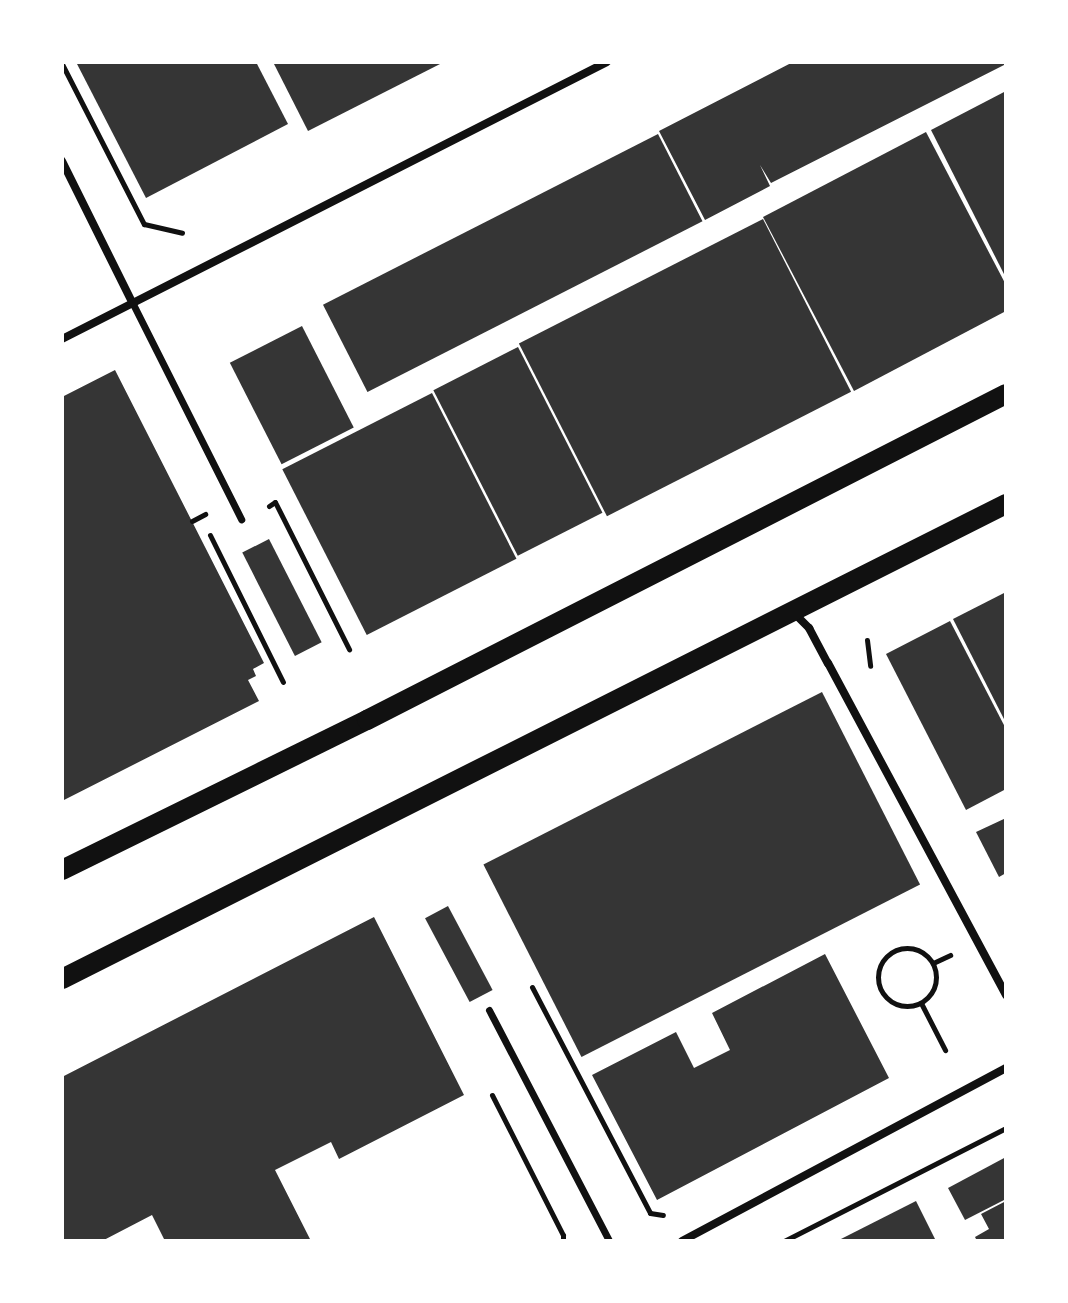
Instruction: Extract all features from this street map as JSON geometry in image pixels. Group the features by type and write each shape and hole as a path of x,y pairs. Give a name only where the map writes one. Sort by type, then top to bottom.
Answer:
{"main road":[{"path":"62,870 367,720 1006,394"},
{"path":"62,979 1006,504"}],"street":[{"path":"62,339 607,62"},
{"path":"62,161 241,519"},
{"path":"793,612 809,628 822,651 1006,995"},
{"path":"489,1010 609,1241"},
{"path":"682,1241 1006,1068"}],"path":[{"path":"62,64 144,224 182,233"},
{"path":"275,502 349,649"},
{"path":"209,535 283,682"},
{"path":"909,947 923,952 933,963 936,978 932,992 921,1003 906,1007 891,1002 881,990 878,975 882,961 894,951 909,947"},
{"path":"933,963 954,953"},
{"path":"532,987 650,1213 668,1216"},
{"path":"921,1003 945,1050"},
{"path":"486,1082 563,1235 563,1241"},
{"path":"784,1241 1006,1128"}],"building":[{"path":"76,62 256,62 288,124 146,198"},
{"path":"273,62 444,62 308,131"},
{"path":"793,62 1006,64 771,183 760,165 770,186 705,220 659,131"},
{"path":"1006,91 1006,278 931,130"},
{"path":"926,132 1006,285 1006,311 854,391 763,217"},
{"path":"658,134 702,221 367,392 323,305"},
{"path":"763,219 851,392 607,516 519,343"},
{"path":"302,326 354,428 282,464 230,363"},
{"path":"518,347 602,513 518,556 433,390"},
{"path":"115,370 264,663 253,669 256,676 248,680 259,701 62,801 62,397"},
{"path":"432,393 516,559 367,635 282,469"},
{"path":"269,539 322,642 295,656 242,553"},
{"path":"1006,592 1006,723 953,619"},
{"path":"950,621 1006,729 1006,789 966,810 886,654"},
{"path":"822,692 920,884 581,1057 483,865"},
{"path":"1006,818 1006,873 999,877 976,832"},
{"path":"448,906 493,990 470,1002 425,918"},
{"path":"374,917 464,1095 339,1159 331,1142 275,1170 311,1241 165,1241 152,1215 102,1241 62,1241 62,1077"},
{"path":"825,954 889,1078 657,1200 592,1075 676,1032 694,1068 730,1050 712,1013"},
{"path":"1006,1157 1006,1199 965,1220 948,1188"},
{"path":"916,1201 936,1241 837,1241"},
{"path":"1006,1201 1006,1241 977,1241 975,1237 989,1229 981,1214"}]}
